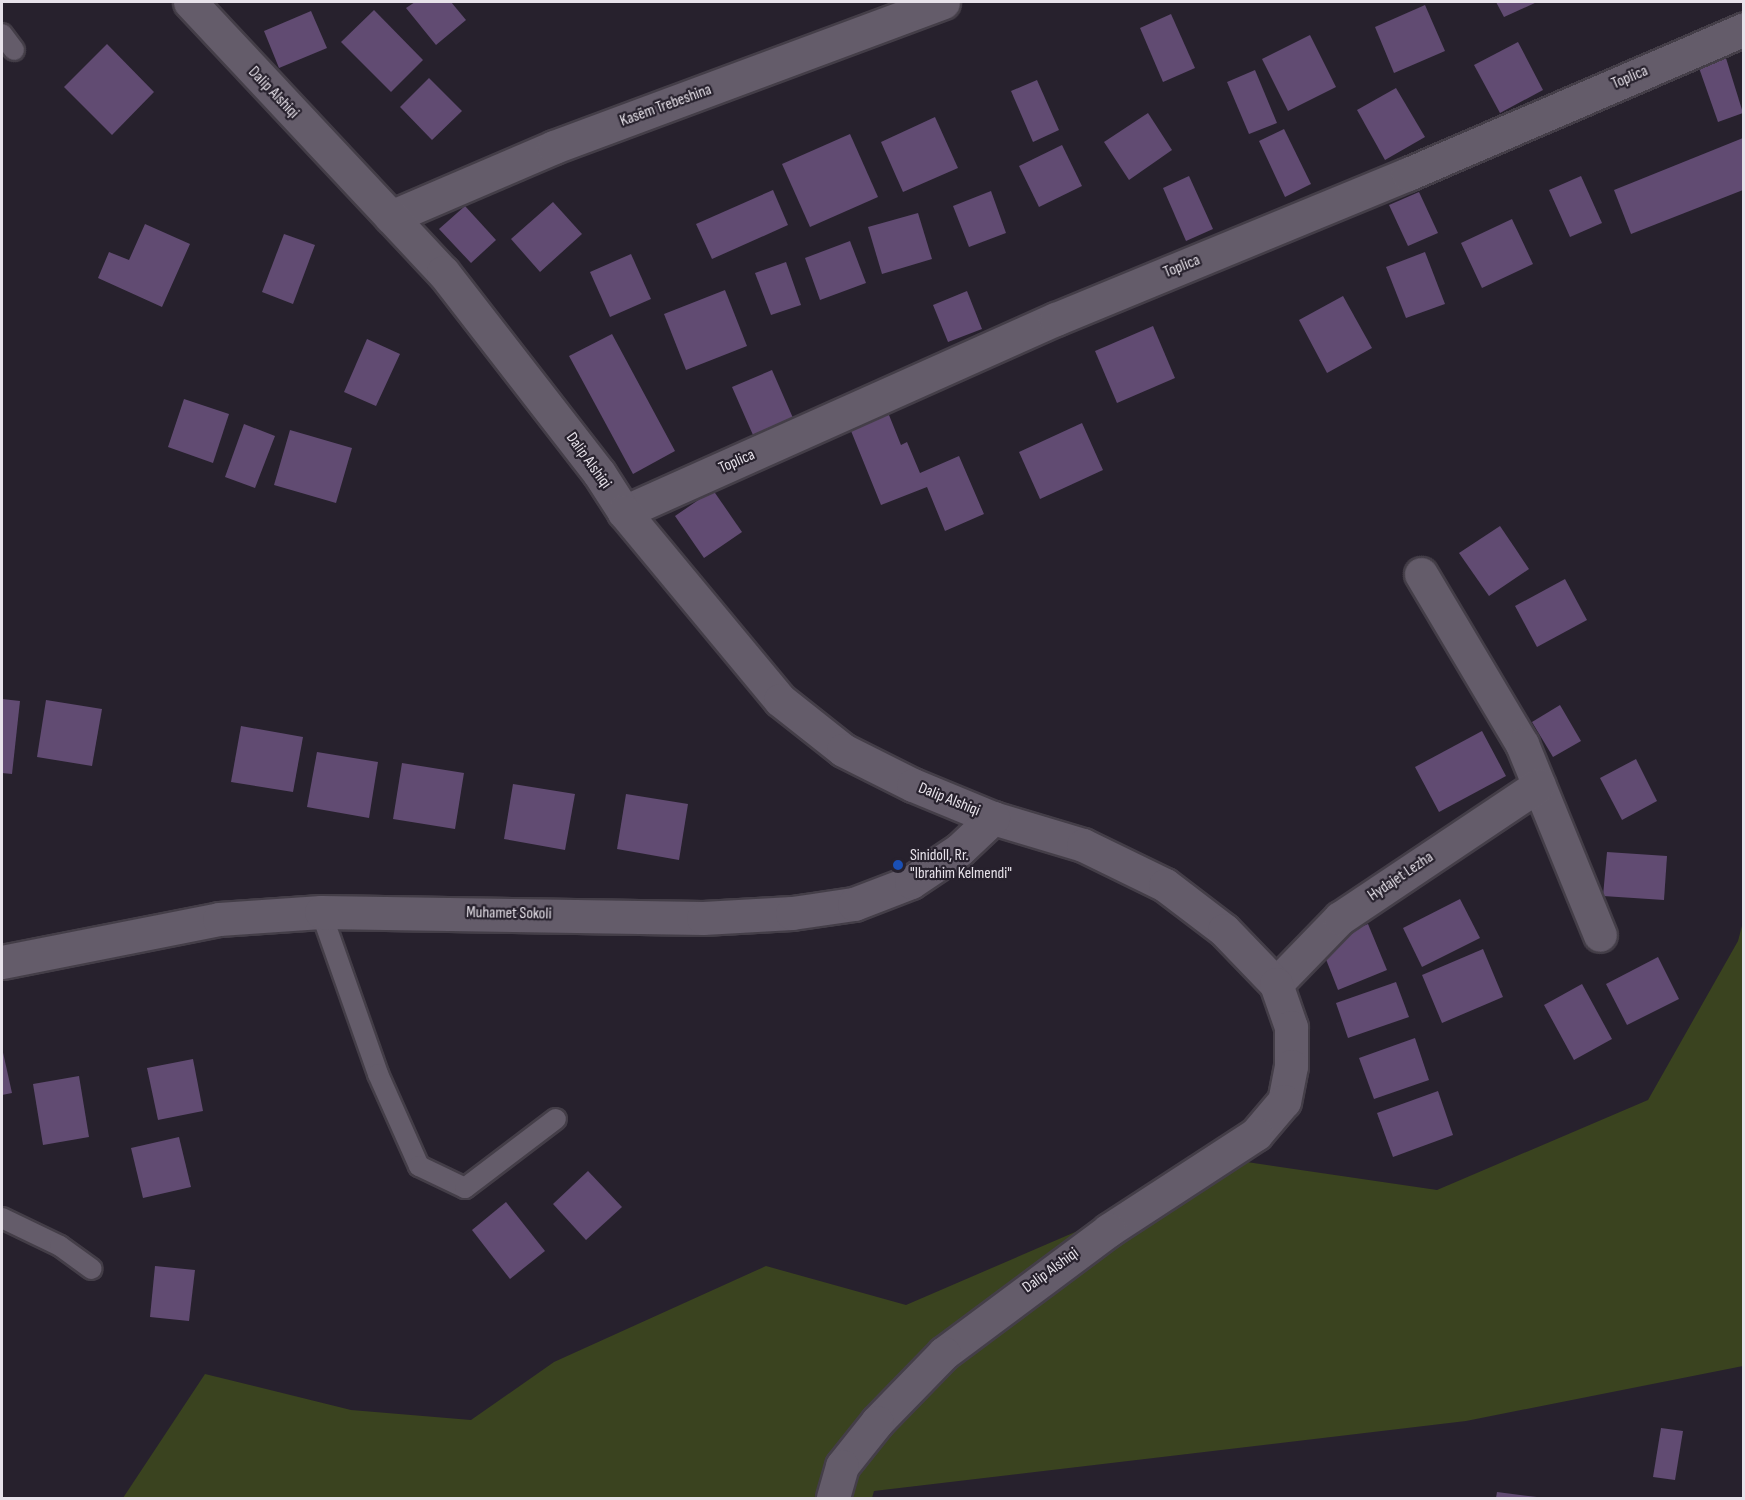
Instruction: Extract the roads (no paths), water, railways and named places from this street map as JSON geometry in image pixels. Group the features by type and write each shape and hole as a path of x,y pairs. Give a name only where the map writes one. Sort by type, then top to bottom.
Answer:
{"street":[{"name":"Dalip Alshiqi","path":"190,2 443,272 599,473 624,512 780,700 843,750 913,785 993,818 1083,845 1165,885 1224,930 1276,984 1291,1027 1292,1066 1284,1101 1256,1134 1100,1236 944,1353 877,1422 842,1466 833,1498"},
{"name":"Kasëm Trebeshina","path":"391,217 554,147 943,2"},
{"name":"Toplica","path":"624,512 1056,319 1408,174 1743,29"},
{"path":"1421,574 1522,744 1600,935"},
{"name":"Hydajet Lezha","path":"1276,984 1340,918 1539,785"},
{"name":"Muhamet Sokoli","path":"2,962 219,919 321,912 703,918 792,913 854,904 912,882 959,850 993,818"}],"lane":[{"path":"2,34 14,50"},
{"path":"321,912 378,1074 419,1166 465,1188 556,1119"},
{"path":"2,1218 60,1246 92,1269"}],"place":[{"name":"Sinidoll, Rr. \"Ibrahim Kelmendi\"","path":"898,865"}]}
